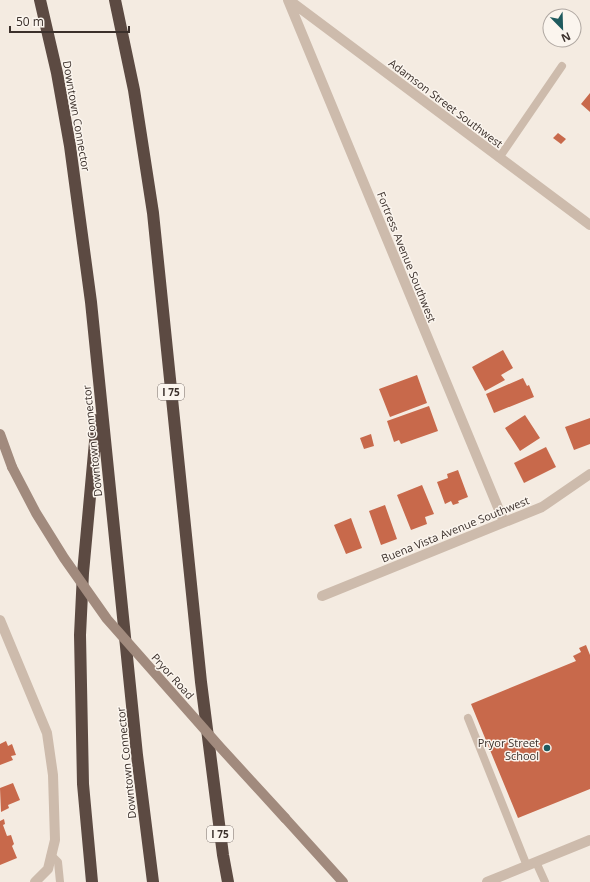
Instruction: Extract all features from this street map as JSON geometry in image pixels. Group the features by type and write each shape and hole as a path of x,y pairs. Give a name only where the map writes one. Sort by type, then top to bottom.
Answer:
{"highway":[{"name":"Downtown Connector","path":"40,0 57,72 70,146 91,302 137,755 153,882"},
{"name":"I 75","path":"115,0 134,90 153,213 201,682 223,855 228,882"},
{"path":"92,882 83,784 80,635 83,573 100,393"}],"main road":[{"name":"Pryor Road","path":"0,434 12,467 40,520 64,558 107,619 220,747 343,882"}],"street":[{"name":"Adamson Street Southwest","path":"288,0 590,226"},
{"name":"Fortress Avenue Southwest","path":"288,0 504,522"},
{"name":"Buena Vista Avenue Southwest","path":"322,596 542,507 590,474"},
{"path":"0,620 47,733 53,775 55,840 48,869 35,882"},
{"path":"487,882 590,840"}],"lane":[{"path":"499,158 562,66"},
{"path":"468,718 532,864 545,882"},
{"path":"51,855 58,862 60,882"}],"building":[{"path":"590,93 590,112 581,104"},
{"path":"558,133 566,139 561,144 553,138"},
{"path":"503,350 513,368 501,375 505,380 485,391 472,367"},
{"path":"417,375 427,403 390,417 379,389"},
{"path":"523,378 527,386 529,385 534,397 494,413 486,394"},
{"path":"429,406 438,431 401,444 399,440 394,442 387,421"},
{"path":"525,415 540,438 520,451 505,428"},
{"path":"590,418 590,444 574,450 565,427"},
{"path":"371,434 374,446 364,449 360,438"},
{"path":"546,447 556,467 524,483 514,463"},
{"path":"458,470 468,497 453,505 451,501 445,504 437,482 448,478 447,474"},
{"path":"422,485 434,514 425,517 427,524 411,530 397,495"},
{"path":"385,505 397,539 381,545 369,511"},
{"path":"351,518 362,548 346,554 334,525"},
{"path":"586,645 590,655 590,789 518,818 471,704 576,661 573,656 581,652 579,648"},
{"path":"6,741 8,746 12,744 16,755 11,756 13,760 0,765 0,744"},
{"path":"13,783 20,800 8,805 9,808 1,812 0,788"},
{"path":"4,819 5,824 3,825 7,836 11,835 14,844 12,846 17,858 0,865 0,821"}],"place":[{"name":"Pryor Street School","path":"547,748"}]}
